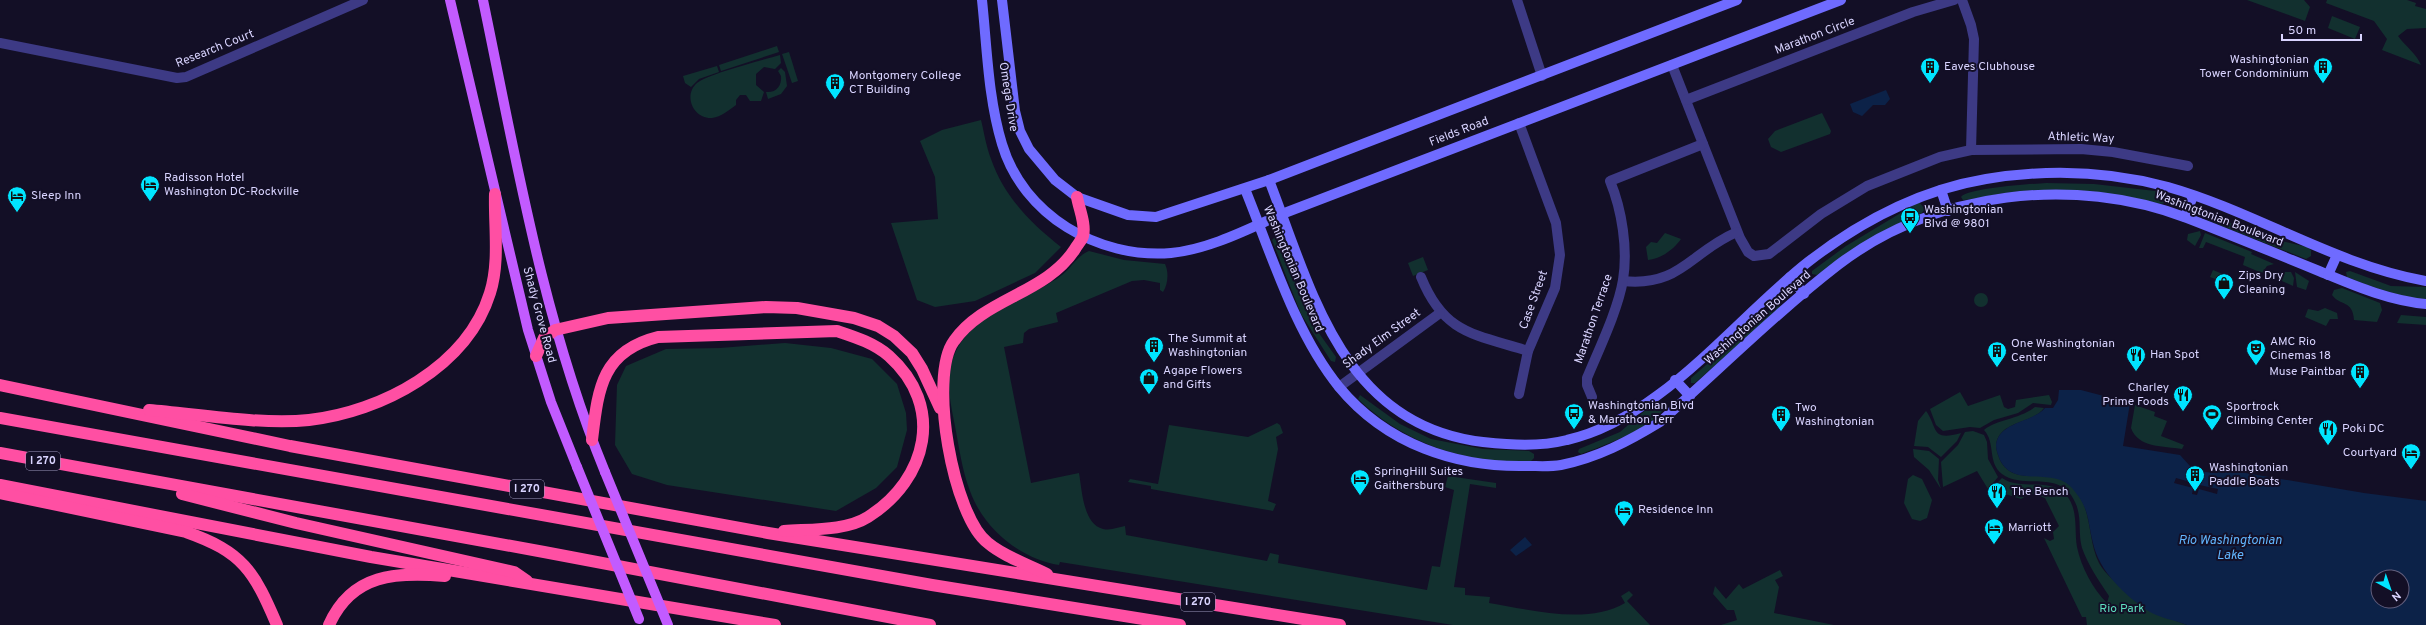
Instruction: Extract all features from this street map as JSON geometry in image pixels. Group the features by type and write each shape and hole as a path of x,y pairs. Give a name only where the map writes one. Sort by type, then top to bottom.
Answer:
{"highway":[{"path":"92,405 273,421 309,420 357,410 410,387 436,368 465,339 482,312 493,280 495,194"},
{"path":"1056,579 987,543 972,524 961,501 942,413 942,372 946,356 962,330 974,318 1049,277 1062,266 1083,236 1083,222 1077,197"},
{"path":"536,356 544,338 555,330 608,318 766,308 797,308 854,318 878,326 894,336 912,354 922,369 942,413"},
{"path":"592,440 597,398 607,370 626,350 642,341 658,337 837,331 862,339 888,356 908,378 920,398 924,430 919,457 906,482 894,496 867,518 843,525 768,533"},
{"name":"I 270","path":"0,385 290,446 768,533 1340,625"},
{"name":"I 270","path":"0,418 932,586 1180,625"},
{"name":"I 270","path":"0,454 544,552 930,625"},
{"path":"86,469 296,523 514,572 530,584"},
{"path":"0,485 371,557 775,625"},
{"path":"0,494 186,532 213,541 239,558 259,586 277,625"},
{"path":"329,625 346,599 362,586 377,579 392,575 412,573 469,578 490,576"},
{"path":"266,601 269,625"}],"main road":[{"name":"Shady Grove Road","path":"450,0 495,194 536,356 577,467 640,622"},
{"name":"Shady Grove Road","path":"483,0 533,244 555,330 569,377 592,440 668,625"}],"street":[{"name":"Research Court","path":"0,43 177,78 186,77 363,0"},
{"name":"Omega Drive","path":"982,0 994,110 1002,144 1012,169 1025,191 1046,211 1068,230 1083,236"},
{"name":"Omega Drive","path":"1002,0 1015,111 1020,131 1029,149 1055,180 1077,197"},
{"path":"1516,0 1542,76"},
{"name":"Fields Road","path":"1077,197 1128,215 1156,217 1245,189 1737,0"},
{"name":"Fields Road","path":"1083,236 1137,251 1171,253 1221,240 1282,214 1841,0"},
{"name":"Marathon Circle","path":"1686,100 1912,12 1954,0"},
{"path":"1672,64 1737,232 1748,252 1754,256 1769,254 1821,214 1867,186 1940,157 1971,150 1974,39 1971,25 1962,0"},
{"name":"Case Street","path":"1519,123 1556,222 1560,255 1555,288 1528,351 1519,394"},
{"name":"Marathon Terrace","path":"1592,397 1587,385 1587,378 1623,281 1622,232 1610,181 1703,144"},
{"name":"Athletic Way","path":"1971,150 2081,149 2113,152 2188,166"},
{"name":"Washingtonian Boulevard","path":"1269,180 1322,316 1340,350 1357,373 1378,396 1413,420 1447,434 1474,441 1516,445 1557,442 1594,431 1628,416 1675,380 1790,277 1834,242 1859,227 1906,203 1942,190 2005,176 2066,172 2148,182 2193,196 2337,255 2395,276 2426,281"},
{"name":"Washingtonian Boulevard","path":"1245,189 1295,313 1313,348 1339,387 1371,418 1414,444 1465,463 1502,467 1560,465 1592,457 1641,434 1660,422 1839,264 1864,248 1892,232 1948,211 2017,196 2066,194 2101,196 2138,203 2185,217 2375,293 2426,304"},
{"path":"1942,190 1948,211"},
{"path":"2185,217 2193,196"},
{"path":"1623,281 1642,283 1663,279 1680,270 1717,241 1737,232"},
{"path":"2328,275 2337,255"},
{"path":"1421,277 1429,298 1440,313 1466,331 1528,351"},
{"path":"1790,277 1804,294"},
{"name":"Shady Elm Street","path":"1339,387 1440,313"},
{"path":"1675,380 1690,396"}],"green space":[{"path":"2247,0 2304,0 2310,7 2305,21"},
{"path":"2327,0 2407,0 2416,3 2415,6 2426,9 2426,28 2407,29 2398,36 2421,65 2382,50 2387,39 2374,21 2326,3"},
{"path":"2332,16 2360,27 2355,39 2328,28"},
{"path":"777,46 779,52 721,71 719,65"},
{"path":"789,52 798,81 792,83 782,54"},
{"path":"780,55 781,63 775,69 764,67 756,74 756,85 764,92 761,101 750,101 746,95 740,95 736,100 736,105 722,115 712,118 700,115 695,111 692,105 691,94 697,83 703,79"},
{"path":"717,66 719,72 699,79 691,87 685,83 683,76"},
{"path":"781,68 785,72 787,86 781,94 768,99 766,92 773,91 779,86 781,76 778,71"},
{"path":"1822,113 1831,131 1830,134 1781,152 1771,147 1768,139 1775,131"},
{"path":"981,120 989,154 1003,185 1019,208 1061,247 1035,273 975,301 935,307 917,300 891,223 938,219 935,177 920,141 942,130"},
{"path":"2046,183 2094,184 2164,192 2168,194 2168,199 2165,203 2160,204 2122,195 2063,190 2024,191 1963,200 1961,197 1975,191 1987,189"},
{"path":"1919,202 1925,209 1920,215 1858,245 1817,275 1812,274 1812,271 1846,246"},
{"path":"2206,213 2269,238 2307,247 2311,250 2311,256 2306,259 2207,220 2204,216"},
{"path":"2200,231 2201,235 2195,246 2187,240 2188,234"},
{"path":"1665,233 1681,239 1667,253 1658,258 1648,260 1646,247 1651,242 1657,243"},
{"path":"2205,233 2252,252 2251,254 2274,264 2267,266 2262,273 2243,265 2245,257 2206,242 2203,248 2199,248"},
{"path":"1275,237 1278,239 1311,322 1336,357 1335,362 1331,361 1301,314 1272,240"},
{"path":"1089,251 1124,260 1165,264 1167,275 1166,286 1163,292 1160,290 1160,283 1144,280 1132,281 1056,313 1058,322 1029,329 1024,333 1023,343 1004,347 1031,483 1079,473 1087,514 1096,526 1103,529 1112,529 1125,526 1126,535 1267,561 1270,553 1279,555 1278,563 1427,590 1432,566 1440,567 1454,490 1445,487 1448,476 1496,483 1496,488 1470,484 1454,587 1465,588 1465,595 1490,597 1489,603 1541,612 1577,615 1610,610 1625,603 1621,596 1629,591 1633,595 1627,601 1650,625 1453,625 1060,562 1059,565 1030,556 1017,549 1005,540 984,518 976,505 967,483 951,407 949,379 952,360 965,337 976,326 1004,307 1049,284 1066,272 1081,256"},
{"path":"1423,257 1428,270 1413,276 1408,263"},
{"path":"2213,270 2230,277 2228,284 2210,277"},
{"path":"2350,271 2391,286 2426,287 2426,299 2396,294 2347,277 2346,272"},
{"path":"2282,272 2291,272 2294,278 2293,286 2282,281"},
{"path":"2295,272 2309,281 2306,290 2297,287"},
{"path":"2342,288 2380,303 2382,310 2377,322 2354,320 2349,306 2332,295 2334,290"},
{"path":"1981,293 1986,295 1988,300 1986,305 1981,307 1976,305 1974,300 1976,295"},
{"path":"1779,302 1781,304 1780,308 1695,383 1691,383 1691,378"},
{"path":"2325,308 2337,313 2338,319 2330,319 2326,326 2305,317 2308,309 2318,311"},
{"path":"2401,315 2426,317 2426,325 2397,323"},
{"path":"785,343 831,348 872,359 897,384 906,413 907,430 897,467 876,488 836,511 667,485 632,474 615,445 617,385 626,366 666,349 720,348"},
{"path":"1960,392 1968,406 2000,395 2004,407 2008,409 2015,407 2016,400 2049,395 2052,402 2051,405 2033,403 2018,413 1994,420 1980,428 1970,427 1943,431 1936,425 1930,409"},
{"path":"1360,395 1400,424 1431,439 1483,449 1529,451 1534,454 1534,458 1531,461 1484,459 1461,455 1438,448 1396,428 1376,415 1358,399"},
{"path":"1654,403 1661,405 1662,411 1648,424 1600,447 1581,454 1578,452 1579,449 1620,432"},
{"path":"2135,405 2155,412 2154,416 2167,421 2161,436 2184,445 2182,449 2145,443 2134,435 2131,428"},
{"name":"Rio Park","path":"2035,407 2044,408 2032,417 2003,431 1998,437 1996,447 2000,460 2006,468 2014,473 2050,477 2060,479 2068,483 2082,500 2086,510 2095,553 2105,572 2123,588 2176,621 2187,625 2087,625 2086,617 2082,617 2044,538 2050,541 2054,539 2053,532 2059,526 2045,498 2031,493 2021,499 1999,492 1992,495 1990,490 2002,478 2017,484 2051,486 2065,494 2074,512 2076,540 2081,562 2092,584 2107,603 2109,596 2091,567 2082,548 2078,509 2071,495 2064,488 2056,484 2010,478 2002,474 1997,469 1995,464 1990,441 1984,430 1989,426 2022,415"},
{"path":"1926,411 1939,434 1944,436 1961,433 1957,441 1941,457 1928,447 1914,446 1918,421"},
{"path":"1277,423 1280,425 1283,433 1276,437 1278,449 1268,501 1276,504 1273,511 1151,489 1151,486 1128,482 1130,479 1158,484 1169,425 1248,437"},
{"path":"1973,431 1984,435 1987,442 1988,459 1998,477 1988,489 1977,471 1943,487 1941,462 1958,445 1965,432"},
{"path":"1913,449 1929,451 1939,459 1938,480 1941,489 1929,470 1914,457"},
{"path":"1913,475 1922,479 1932,500 1927,518 1920,521 1912,519 1904,503 1908,479"},
{"path":"1780,570 1783,576 1775,580 1779,587 1774,613 1834,625 1721,625 1737,620 1734,610 1727,610 1713,594 1715,586 1726,599 1739,584 1743,589"}],"water":[{"path":"1886,90 1890,99 1885,105 1873,105 1862,116 1853,112 1850,104"},
{"name":"Rio Washingtonian Lake","path":"2059,390 2081,390 2130,403 2123,446 2180,455 2190,466 2205,472 2215,473 2228,470 2364,493 2426,501 2426,625 2187,625 2150,612 2123,591 2107,573 2096,553 2085,508 2078,495 2072,488 2055,478 2014,474 2006,469 2000,460 1996,445 1998,437 2003,431 2032,417 2045,408 2053,408 2058,400"},
{"path":"1525,537 1532,545 1516,556 1510,550"}],"pier":[{"name":"Washingtonian Paddle Boats","path":"2176,478 2190,482 2191,479 2196,481 2195,484 2218,489 2217,494 2199,489 2197,495 2192,494 2193,488 2174,483"}],"place":[{"name":"Eaves Clubhouse","path":"1930,84"},
{"name":"Washingtonian Tower Condominium","path":"2323,84"},
{"name":"Montgomery College CT Building","path":"835,100"},
{"name":"Radisson Hotel Washington DC-Rockville","path":"150,202"},
{"name":"Sleep Inn","path":"17,213"},
{"name":"Washingtonian Blvd @ 9801","path":"1910,234"},
{"name":"Zips Dry Cleaning","path":"2224,300"},
{"name":"The Summit at Washingtonian","path":"1154,363"},
{"name":"AMC Rio Cinemas 18","path":"2256,366"},
{"name":"One Washingtonian Center","path":"1997,368"},
{"name":"Han Spot","path":"2136,372"},
{"name":"Muse Paintbar","path":"2360,389"},
{"name":"Agape Flowers and Gifts","path":"1149,395"},
{"name":"Charley Prime Foods","path":"2183,412"},
{"name":"Washingtonian Blvd & Marathon Terr","path":"1574,430"},
{"name":"Sportrock Climbing Center","path":"2212,431"},
{"name":"Two Washingtonian","path":"1781,432"},
{"name":"Poki DC","path":"2328,446"},
{"name":"Courtyard","path":"2411,470"},
{"name":"Washingtonian Paddle Boats","path":"2195,492"},
{"name":"SpringHill Suites Gaithersburg","path":"1360,496"},
{"name":"The Bench","path":"1997,509"},
{"name":"Residence Inn","path":"1624,527"},
{"name":"Marriott","path":"1994,545"}]}
